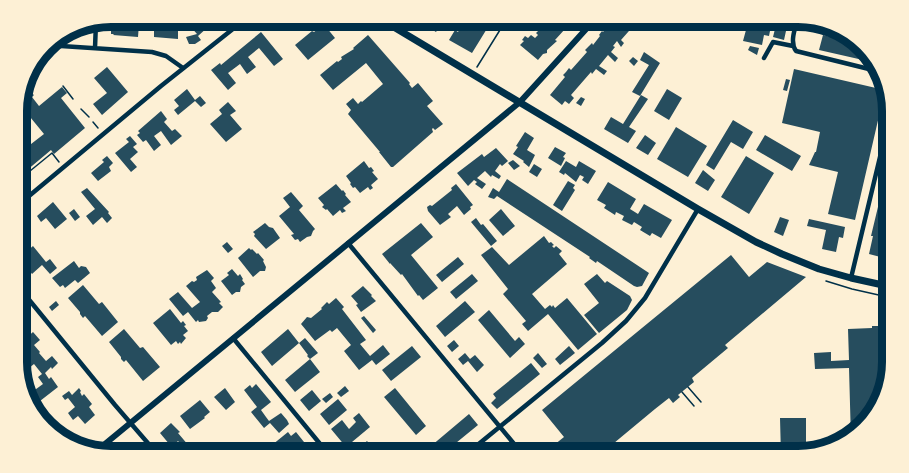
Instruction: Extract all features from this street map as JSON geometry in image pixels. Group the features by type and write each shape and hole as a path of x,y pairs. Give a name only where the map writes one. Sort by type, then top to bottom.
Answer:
{"main road":[{"path":"395,27 750,239 819,269 882,285"}],"street":[{"path":"27,198 234,27"},
{"path":"103,445 520,102 587,27"},
{"path":"793,46 796,27"},
{"path":"95,48 96,29"},
{"path":"764,58 773,42 793,46 798,52 871,69"},
{"path":"59,46 160,54 183,68"},
{"path":"851,278 882,149"},
{"path":"476,446 633,315 698,209"},
{"path":"348,243 516,446"},
{"path":"27,298 150,446"},
{"path":"233,338 322,446"}],"path":[{"path":"473,74 501,27"},
{"path":"63,86 73,99"},
{"path":"81,109 89,117"},
{"path":"27,175 52,153 64,167"},
{"path":"822,280 882,296"},
{"path":"688,387 701,402"},
{"path":"682,392 694,406"}],"building":[{"path":"111,27 139,27 138,37 111,34"},
{"path":"154,27 176,27 175,31 178,31 178,39 154,37"},
{"path":"191,27 208,27 198,36 201,40 195,44 189,44 186,37 197,34"},
{"path":"316,27 326,27 335,38 308,60 295,45 318,29"},
{"path":"428,27 439,27 436,32"},
{"path":"460,27 488,27 472,53 449,40 455,30 458,32"},
{"path":"542,27 567,27 547,50 547,53 538,60 520,45 525,36 528,38 531,35 535,38 538,35 536,33"},
{"path":"607,27 632,27 621,40 624,43 621,47 617,41 613,46 615,47 611,52 618,58 615,62 608,55 599,66 607,71 604,75 596,69 592,74 591,72 571,95 574,98 569,104 565,101 562,105 550,95 565,77 563,75 569,68 571,70 587,52 585,50 592,43 593,45"},
{"path":"751,27 771,27 769,36 764,35 762,45 743,41 746,30 750,31"},
{"path":"775,29 786,31 784,40 773,37"},
{"path":"261,32 283,59 274,66 259,48 248,57 256,67 247,74 240,64 228,73 236,83 228,90 211,70 220,63 221,65"},
{"path":"368,35 412,88 418,83 433,101 427,106 443,124 435,130 433,128 433,132 393,167 348,114 351,110 346,104 353,98 358,104 362,102 383,84 366,63 333,90 320,75"},
{"path":"823,35 845,41 865,61 819,50"},
{"path":"750,46 759,48 757,55 748,50"},
{"path":"644,52 660,63 640,96 632,92 649,65 640,60"},
{"path":"633,57 638,61 634,66 629,61"},
{"path":"107,67 128,92 102,115 93,104 107,93 94,78"},
{"path":"794,69 876,88 877,83 881,105 855,220 828,214 838,172 809,165 816,152 820,132 782,123"},
{"path":"786,79 790,80 787,91 783,90"},
{"path":"62,87 67,93 61,98 85,128 54,154 51,150 27,170 27,147 44,134 27,113 30,92 34,95 32,97 39,106"},
{"path":"187,89 195,100 200,96 206,103 201,107 195,101 178,115 174,110 179,106 174,100"},
{"path":"667,89 682,98 669,120 654,111"},
{"path":"641,95 648,99 629,127 636,131 628,143 604,129 611,117 623,124"},
{"path":"581,97 585,99 581,106 576,103"},
{"path":"228,102 236,111 230,115 242,129 226,142 210,124 222,114 219,110"},
{"path":"161,111 167,119 164,122 172,131 175,129 182,136 171,145 161,131 154,136 161,145 154,151 146,140 143,142 137,135 140,133 138,131"},
{"path":"733,120 753,132 743,149 731,142 714,170 706,165"},
{"path":"676,127 707,146 688,177 657,159"},
{"path":"525,132 534,138 527,150 535,155 529,167 513,154"},
{"path":"645,135 656,143 648,155 636,148"},
{"path":"765,135 801,156 792,171 756,150"},
{"path":"130,136 137,144 133,147 138,152 130,159 137,167 131,172 115,153 129,142 126,139"},
{"path":"555,147 566,153 561,166 548,158"},
{"path":"496,148 508,161 502,166 500,164 495,171 501,176 499,179 492,175 491,177 485,171 477,178 486,184 482,189 475,184 477,182 474,180 468,186 457,173 482,154 484,157"},
{"path":"107,156 113,163 109,167 111,171 98,181 91,173 104,162 102,160"},
{"path":"746,156 774,173 749,214 721,197"},
{"path":"513,160 520,166 514,170 508,163"},
{"path":"364,161 369,168 371,167 378,179 371,185 373,188 370,190 368,187 360,193 355,187 353,188 346,176"},
{"path":"566,161 576,167 579,161 596,171 588,184 582,180 584,177 580,175 576,182 565,173 564,175 559,172"},
{"path":"534,164 542,169 537,177 529,172"},
{"path":"703,170 715,180 708,191 695,183"},
{"path":"507,179 649,273 642,286 634,286 597,261 596,263 497,196 494,199 488,197 493,188 499,192"},
{"path":"568,181 575,185 573,188 575,190 562,211 553,205"},
{"path":"608,182 636,199 630,209 638,214 644,204 672,220 661,238 652,233 650,236 640,230 642,227 634,222 632,225 622,220 624,216 616,212 615,215 604,208 606,205 597,200"},
{"path":"336,184 351,202 343,208 346,211 342,213 340,210 333,216 322,207 324,205 318,198"},
{"path":"456,184 473,205 464,215 457,206 448,214 451,217 440,225 427,207 432,206"},
{"path":"87,188 109,212 112,218 107,223 102,217 93,225 86,216 95,209 81,192"},
{"path":"882,190 882,257 869,254 873,236 871,236"},
{"path":"291,192 303,206 299,210 315,229 311,236 300,242 298,239 295,240 291,235 294,234 279,216 290,207 283,198"},
{"path":"53,202 67,219 55,229 46,218 41,222 37,216"},
{"path":"74,209 80,217 75,221 69,213"},
{"path":"501,209 515,226 503,236 489,220"},
{"path":"780,217 789,220 783,236 774,232"},
{"path":"476,218 497,241 491,246 471,222"},
{"path":"809,219 845,227 843,238 839,237 836,252 822,249 826,230 807,226"},
{"path":"265,223 273,228 280,238 266,249 253,232"},
{"path":"421,223 433,237 411,255 438,288 423,300 382,254"},
{"path":"544,236 549,243 554,245 552,246 554,248 556,246 562,251 559,254 567,264 532,294 545,309 550,305 555,308 567,298 597,334 578,350 548,314 528,331 522,324 526,321 503,294 508,289 481,255 492,247 509,265"},
{"path":"227,242 233,249 228,253 222,246"},
{"path":"33,246 46,262 50,259 57,268 50,274 42,265 32,274 27,268 27,251"},
{"path":"249,248 258,253 266,267 265,271 260,271 253,277 238,258"},
{"path":"731,255 749,277 767,262 806,277 725,345 728,348 692,378 694,382 678,395 680,397 673,403 669,398 610,446 553,446 564,437 542,410"},
{"path":"458,257 464,264 442,282 436,275"},
{"path":"74,261 79,268 86,267 90,273 78,283 75,280 65,288 63,285 60,287 52,278"},
{"path":"232,269 238,276 240,274 245,284 241,287 240,292 232,295 221,281 229,275 227,273"},
{"path":"207,270 214,278 211,281 216,288 212,292 223,307 218,312 212,312 207,316 206,321 196,322 188,312 183,316 169,299 178,292 192,308 200,302 186,286 197,280 196,277"},
{"path":"472,274 478,281 456,299 450,292"},
{"path":"597,274 605,283 607,281 630,296 632,300 627,310 599,333 584,315 599,303 584,284"},
{"path":"83,285 99,304 102,302 118,322 102,336 85,316 83,318 68,298"},
{"path":"363,286 376,301 361,312 351,296"},
{"path":"336,298 366,340 360,344 370,356 383,345 390,354 376,365 372,360 359,370 344,351 351,345 337,328 332,332 330,330 315,341 301,324 307,317 311,318 322,309 327,302 329,304"},
{"path":"56,301 59,305 52,311 49,307"},
{"path":"465,301 475,312 445,337 436,326"},
{"path":"170,309 181,323 183,321 188,331 183,335 186,338 181,344 176,341 171,345 153,323"},
{"path":"489,310 515,341 519,337 525,344 510,358 478,320"},
{"path":"364,316 376,330 373,333 361,318"},
{"path":"872,326 882,326 882,362 879,384 868,409 851,427 849,368 815,369 814,353 831,352 831,361 849,360 848,329 872,328"},
{"path":"124,329 160,367 143,381 126,360 124,362 121,359 109,342"},
{"path":"288,329 299,343 272,366 261,352"},
{"path":"33,332 40,340 34,345 39,353 46,361 52,356 58,363 45,373 58,387 40,401 32,392 43,384 38,377 42,374 34,364 29,368 27,366 27,337"},
{"path":"305,338 318,353 310,359 299,343"},
{"path":"454,340 459,346 452,352 447,346"},
{"path":"412,346 421,357 391,381 382,370"},
{"path":"569,346 575,353 560,365 555,359"},
{"path":"465,353 470,359 475,355 484,365 477,372 468,361 463,365 458,359"},
{"path":"538,353 547,364 542,368 533,358"},
{"path":"310,359 320,372 295,392 285,380"},
{"path":"531,363 540,374 497,409 491,403 496,398 493,394"},
{"path":"256,384 271,402 261,410 269,421 281,413 289,424 279,433 270,423 264,428 251,412 257,407 244,390"},
{"path":"345,386 349,391 341,397 337,393"},
{"path":"79,388 82,396 84,394 92,404 89,407 95,415 85,424 78,416 73,420 68,413 75,407 68,398 65,400 62,396 69,391 72,395"},
{"path":"225,388 235,402 226,410 214,397"},
{"path":"395,388 426,426 416,435 384,397"},
{"path":"312,390 321,401 309,411 300,400"},
{"path":"330,393 333,397 326,403 322,399"},
{"path":"338,399 347,410 329,425 320,414"},
{"path":"200,400 210,412 190,429 180,416"},
{"path":"359,413 370,427 345,446 331,429 342,420 349,429 356,422 353,418"},
{"path":"469,414 478,425 452,446 431,446"},
{"path":"780,418 806,418 806,446 781,446"},
{"path":"171,423 189,446 182,446 178,441 170,445 160,433"},
{"path":"288,432 291,436 296,432 304,442 300,446 272,445"},
{"path":"367,441 371,446 361,446"}]}
